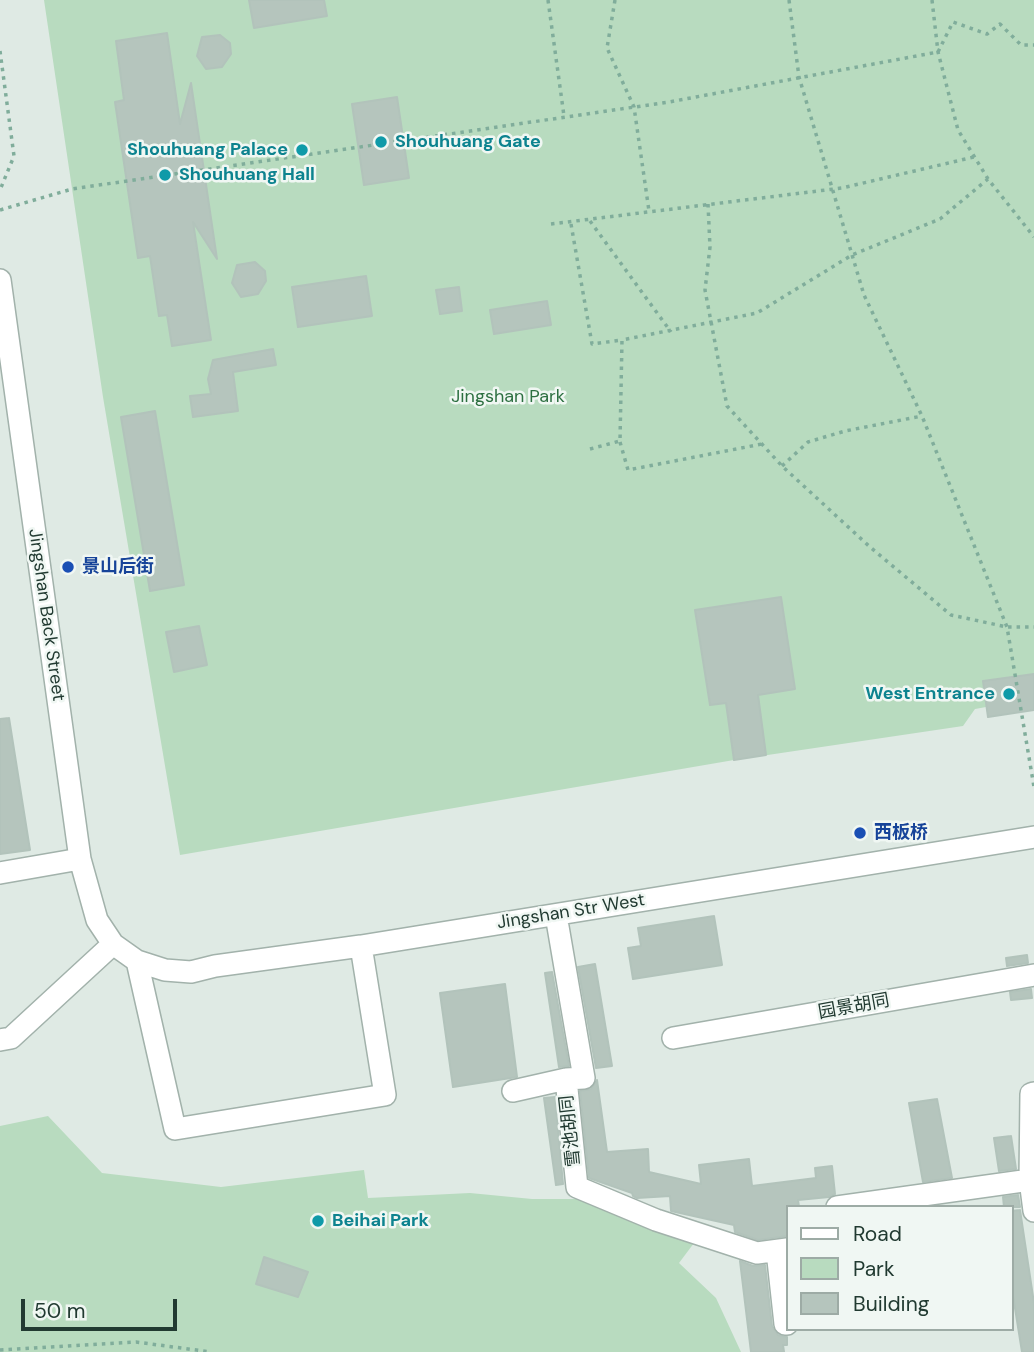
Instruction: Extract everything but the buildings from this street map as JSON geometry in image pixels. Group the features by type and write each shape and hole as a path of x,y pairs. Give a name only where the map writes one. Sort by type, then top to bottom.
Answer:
{"street":[{"name":"Jingshan Back Street","path":"0,280 80,859 97,920 113,944"},
{"name":"Jingshan Str West","path":"113,944 137,961 165,970 191,972 215,966 361,946 1034,837"},
{"path":"0,873 80,859"},
{"name":"雪池胡同","path":"556,915 584,1078 566,1079 577,1187 656,1220 757,1253 782,1250"},
{"path":"0,1041 11,1038 113,944"},
{"path":"137,961 175,1129 385,1095 361,946"},
{"name":"园景胡同","path":"673,1038 1034,975"},
{"path":"513,1091 566,1079"},
{"path":"1034,1093 1031,1094 1030,1180 1034,1211"},
{"path":"851,1205 1030,1180"},
{"path":"782,1250 786,1324"}],"path":[{"path":"548,0 564,116"},
{"path":"615,0 607,48 634,107 649,211"},
{"path":"789,0 800,77 864,295 922,416 1007,627 1034,787"},
{"path":"932,0 938,52 958,130 988,179 1034,237"},
{"path":"938,52 953,22 987,34 1000,24 1021,45 1034,45"},
{"path":"0,51 14,156 0,190"},
{"path":"0,210 72,189 634,107 938,52"},
{"path":"551,224 833,190 974,157"},
{"path":"571,223 592,344 671,332 757,313 852,255 940,219 988,179"},
{"path":"708,204 710,247 705,290 727,406 782,466 870,547 951,615 1007,627 1034,627"},
{"path":"590,221 671,332"},
{"path":"622,340 620,441 628,470 762,444"},
{"path":"782,466 808,442 845,431 922,416"},
{"path":"590,449 620,441"},
{"path":"0,1350 136,1342 211,1352"}],"green space":[{"name":"Jingshan Park","path":"44,0 1034,0 1034,710 988,717 986,707 975,709 963,726 734,760 180,855 103,397"},
{"name":"Beihai Park","path":"48,1116 102,1173 221,1187 364,1170 368,1198 470,1193 532,1199 577,1199 694,1243 679,1263 716,1298 741,1352 0,1352 0,1126"}],"place":[{"name":"Shouhuang Gate","path":"381,142"},
{"name":"Shouhuang Palace","path":"302,150"},
{"name":"Shouhuang Hall","path":"165,175"},
{"name":"景山后街","path":"68,567"},
{"name":"West Entrance","path":"1009,694"},
{"name":"西板桥","path":"860,833"},
{"name":"Beihai Park","path":"318,1221"}]}
